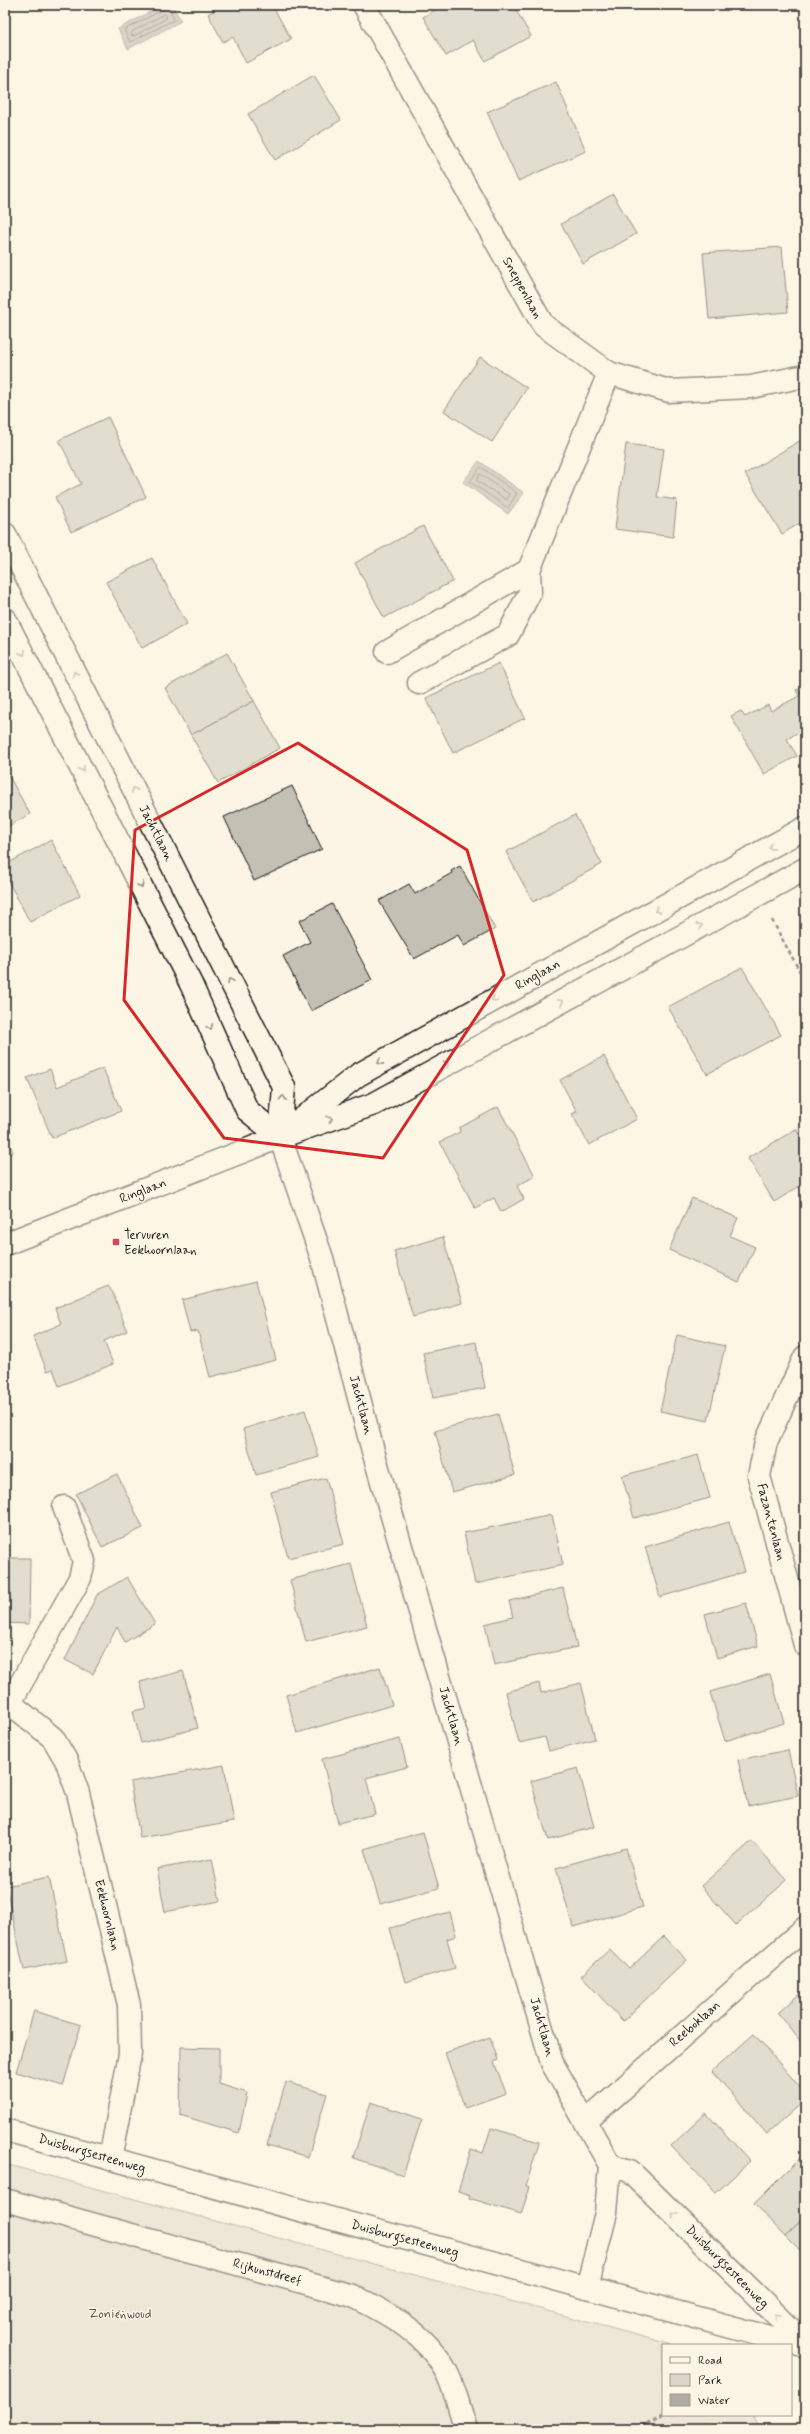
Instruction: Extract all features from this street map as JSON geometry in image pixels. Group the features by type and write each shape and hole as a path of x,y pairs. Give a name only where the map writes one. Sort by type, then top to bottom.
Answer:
{"street":[{"name":"Sneppenlaan","path":"364,5 543,325 609,373 669,391 751,387 805,376"},
{"path":"419,683 508,635 530,592 529,570 609,373"},
{"name":"Jachtlaan","path":"5,534 284,1087 280,1137 322,1258 375,1459 552,2063 610,2165"},
{"path":"387,652 529,570"},
{"path":"5,618 191,984 247,1110 280,1137"},
{"name":"Ringlaan","path":"280,1137 358,1075 805,828"},
{"name":"Ringlaan","path":"5,1244 280,1137 374,1104 805,869"},
{"name":"Fazantenlaan","path":"805,1357 766,1442 759,1476 805,1645"},
{"path":"8,1700 80,1578 84,1561 64,1507"},
{"name":"Eekhoornlaan","path":"8,1700 53,1738 67,1762 78,1793 129,2005 130,2054 110,2159"},
{"name":"Reeboklaan","path":"586,2121 805,1928"},
{"name":"Duisburgsesteenweg","path":"5,2130 805,2347"},
{"path":"587,2288 606,2213 610,2165"},
{"name":"Duisburgsesteenweg","path":"610,2165 630,2171 805,2343"},
{"name":"Rijkunstdreef","path":"5,2200 353,2296 404,2324 428,2346 446,2372 466,2429"}],"path":[{"path":"634,2429 663,2416"}],"highlighted area":[{"path":"298,743 467,850 504,975 383,1158 224,1138 124,1000 135,830"}],"green space":[{"name":"Zoniënwoud","path":"5,2164 669,2344 662,2344 662,2416 752,2416 759,2429 5,2429"}],"water":[{"path":"163,5 172,5 181,21 128,49 118,29"},
{"path":"479,461 524,493 508,514 463,482"}],"building":[{"path":"211,5 272,5 291,39 246,63 233,37 223,42 208,14 214,11"},
{"path":"444,5 513,5 531,36 485,61 473,40 446,56 423,17"},
{"path":"314,75 341,120 275,160 248,114"},
{"path":"556,82 586,151 518,181 487,112"},
{"path":"613,194 636,234 583,264 561,224"},
{"path":"782,247 788,312 709,319 703,253"},
{"path":"480,357 527,388 492,442 444,411"},
{"path":"108,417 146,497 71,532 55,497 81,484 59,440"},
{"path":"801,440 805,447 805,520 782,534 745,474"},
{"path":"626,444 664,449 657,497 677,500 673,537 615,529"},
{"path":"423,526 453,581 384,618 355,563"},
{"path":"152,558 187,624 142,648 106,582"},
{"path":"227,653 254,701 191,735 165,688"},
{"path":"499,663 525,718 453,753 426,698"},
{"path":"798,689 805,700 805,728 787,739 797,756 764,774 731,716 741,711 745,717 768,705 771,711 799,696 796,690"},
{"path":"254,701 280,748 218,783 191,735"},
{"path":"5,769 30,814 5,828"},
{"path":"292,786 322,849 254,881 224,817"},
{"path":"575,815 602,864 533,902 506,852"},
{"path":"51,840 80,895 30,922 5,875 5,865"},
{"path":"460,866 495,929 464,946 458,935 414,959 379,901 409,884 415,894 452,873 451,871"},
{"path":"332,904 372,980 311,1011 283,956 310,942 299,921"},
{"path":"742,967 781,1035 707,1074 668,1007"},
{"path":"604,1056 637,1119 589,1145 572,1114 577,1112 560,1080"},
{"path":"103,1068 121,1111 52,1138 27,1078 50,1069 57,1087"},
{"path":"498,1107 535,1176 517,1186 524,1199 501,1212 494,1198 475,1208 440,1142 460,1132 459,1128"},
{"path":"796,1129 805,1145 805,1183 774,1202 748,1158"},
{"path":"5,1134 13,1152 5,1156"},
{"path":"692,1198 738,1218 730,1236 755,1247 739,1282 669,1250"},
{"path":"443,1237 462,1303 413,1317 394,1251"},
{"path":"256,1281 276,1360 210,1377 198,1331 190,1332 182,1300"},
{"path":"108,1286 113,1293 127,1331 104,1341 113,1364 59,1386 53,1369 47,1371 33,1336 61,1324 55,1308"},
{"path":"677,1335 725,1346 708,1421 660,1411"},
{"path":"476,1342 485,1388 433,1398 423,1353"},
{"path":"305,1410 319,1457 256,1475 243,1429"},
{"path":"498,1414 515,1475 452,1492 435,1431"},
{"path":"698,1455 710,1498 634,1518 622,1476"},
{"path":"117,1474 143,1528 102,1547 76,1494"},
{"path":"326,1478 344,1544 288,1558 271,1492"},
{"path":"552,1515 563,1565 475,1584 464,1533"},
{"path":"729,1522 744,1572 660,1597 645,1547"},
{"path":"5,1558 30,1558 29,1624 5,1623"},
{"path":"351,1564 367,1626 306,1642 290,1580"},
{"path":"127,1577 155,1624 125,1642 117,1627 93,1674 65,1660 97,1595"},
{"path":"563,1588 577,1647 494,1665 485,1624 513,1617 509,1601"},
{"path":"746,1603 758,1646 717,1658 705,1614"},
{"path":"380,1667 392,1705 297,1733 286,1695"},
{"path":"183,1671 198,1728 141,1743 133,1711 147,1708 140,1682"},
{"path":"770,1674 784,1723 725,1741 710,1692"},
{"path":"539,1683 541,1693 581,1683 595,1739 549,1751 545,1737 519,1743 506,1692"},
{"path":"400,1739 407,1767 366,1778 375,1814 338,1823 322,1759"},
{"path":"788,1750 798,1796 748,1806 738,1760"},
{"path":"224,1765 234,1822 140,1838 130,1782"},
{"path":"578,1768 594,1827 548,1840 531,1781"},
{"path":"423,1832 439,1888 380,1904 364,1849"},
{"path":"752,1841 787,1880 736,1925 701,1886"},
{"path":"626,1848 643,1907 573,1927 556,1868"},
{"path":"212,1859 220,1901 165,1912 157,1869"},
{"path":"49,1877 67,1961 24,1970 6,1886"},
{"path":"450,1912 456,1936 447,1939 455,1968 405,1982 390,1928"},
{"path":"664,1936 687,1960 623,2021 581,1976 610,1949 629,1969"},
{"path":"805,1989 805,2047 778,2013"},
{"path":"34,2011 81,2025 63,2086 16,2072"},
{"path":"754,2034 805,2093 805,2100 767,2134 712,2071"},
{"path":"490,2037 498,2060 494,2062 506,2093 465,2108 445,2053"},
{"path":"181,2047 219,2048 219,2084 247,2093 239,2133 180,2115"},
{"path":"286,2082 327,2094 308,2157 267,2145"},
{"path":"371,2102 422,2119 403,2175 353,2158"},
{"path":"706,2113 750,2161 716,2193 671,2146"},
{"path":"491,2128 539,2142 526,2186 530,2187 521,2214 469,2198 470,2195 458,2191 471,2149 483,2153"},
{"path":"805,2153 805,2217 785,2236 754,2204"},
{"path":"805,2217 805,2256 785,2236"}],"place":[{"name":"Tervuren Eekhoornlaan","path":"116,1242"}]}
